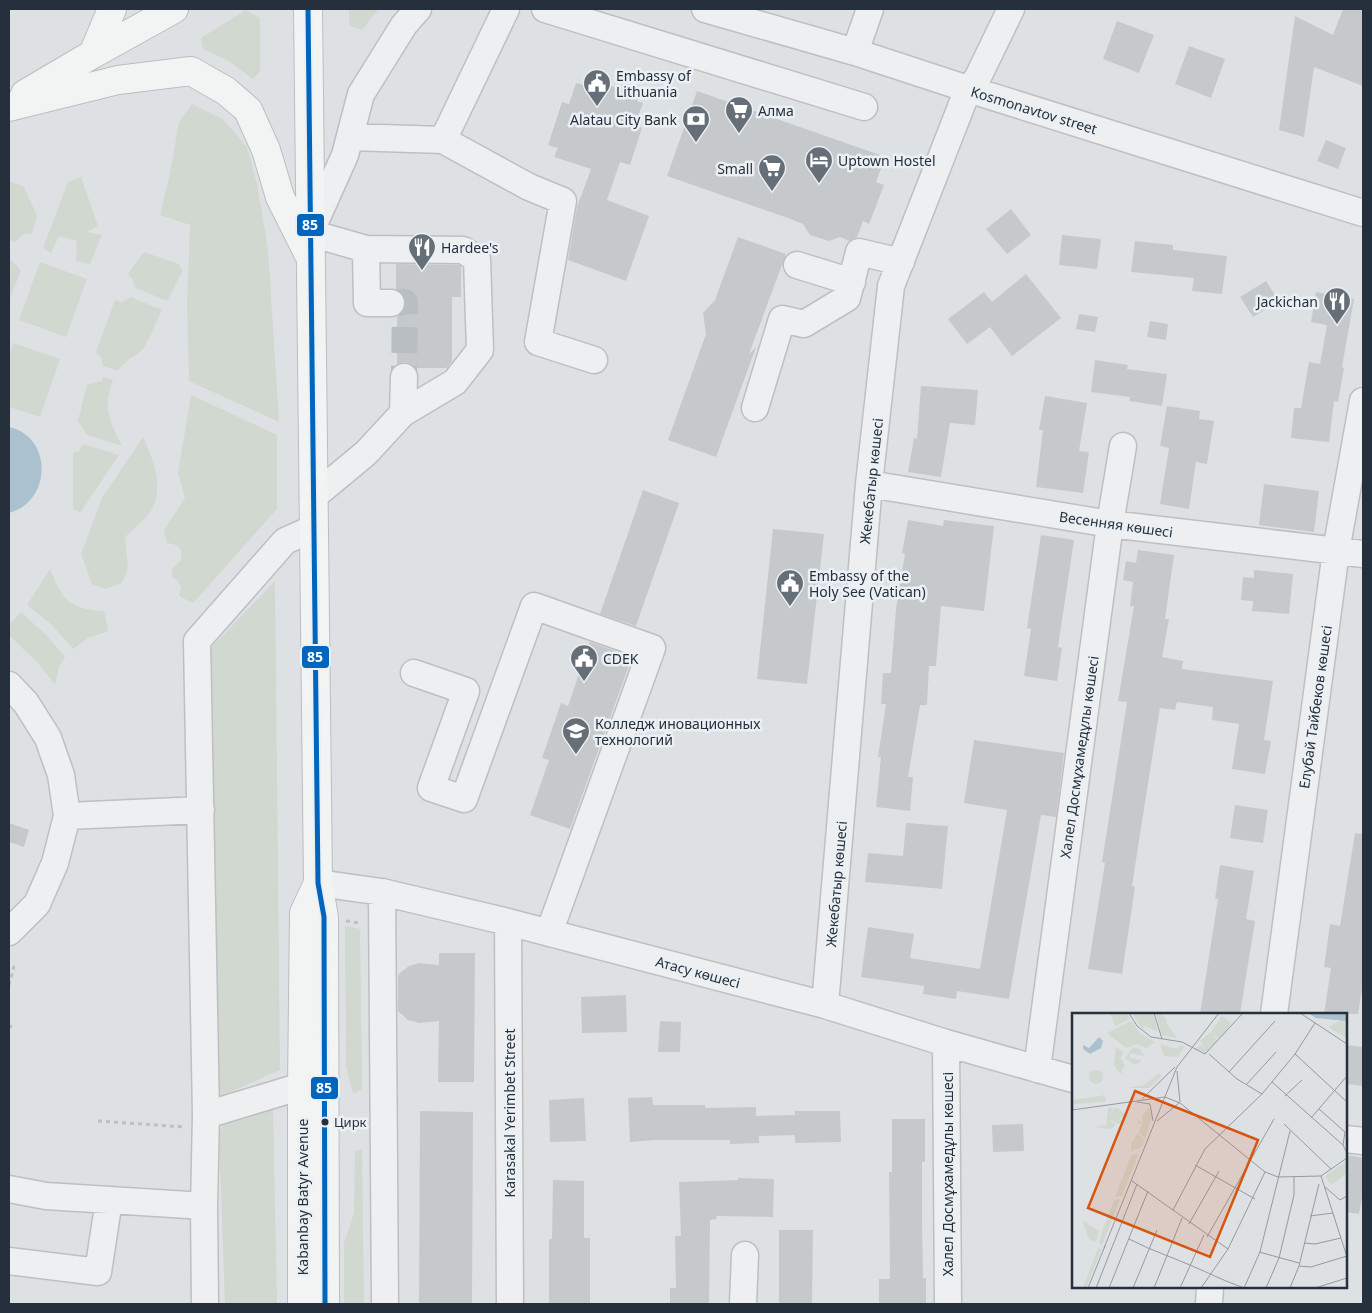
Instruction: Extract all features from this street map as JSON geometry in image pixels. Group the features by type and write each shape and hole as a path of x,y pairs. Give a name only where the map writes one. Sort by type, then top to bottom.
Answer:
{"main road":[{"path":"93,54 112,9"},
{"path":"9,106 93,54 174,9"},
{"name":"Kabanbay Batyr Avenue","path":"308,9 318,883 324,917 325,1304"},
{"path":"9,106 118,80 191,71 226,91 248,110 266,150 280,197 311,246"},
{"name":"Kabanbay Batyr Avenue","path":"302,1304 304,913 318,883"}],"street":[{"path":"313,497 366,453 403,412 454,382 480,350 477,259 463,250 366,249 311,246 345,155 361,94 404,25 418,9"},
{"path":"443,140 506,9"},
{"path":"545,9 864,107"},
{"name":"Kosmonavtov street","path":"705,9 855,52 968,90 1363,213"},
{"path":"855,52 870,9"},
{"name":"Жекебатыр көшесі","path":"825,1006 869,484 891,286 968,90 977,79 1011,9"},
{"path":"350,137 443,140 529,188 563,201 538,342 594,360"},
{"path":"366,249 367,303 391,303"},
{"path":"755,408 782,319 804,324 847,298 859,252 901,262"},
{"path":"797,265 852,282"},
{"path":"403,412 404,377"},
{"name":"Елубай Тайбеков көшесі","path":"1274,1013 1336,551 1363,401"},
{"name":"Халел Досмұхамедұлы көшесі","path":"1037,1069 1122,446"},
{"name":"Весенняя көшесі","path":"869,484 1110,524 1363,554"},
{"path":"205,1304 204,1206 198,1121 201,810 197,641 285,541 314,528"},
{"path":"414,673 466,691 431,788 464,799 534,606 652,648 549,933"},
{"path":"9,685 26,703 48,738 61,775 67,816 55,863 37,904 9,932"},
{"path":"67,816 201,810"},
{"name":"Атасу көшесі","path":"318,883 382,892 508,922 825,1006 1072,1079"},
{"path":"382,892 384,1304"},
{"name":"Karasakal Yerimbet Street","path":"508,922 510,1304"},
{"name":"Халел Досмұхамедұлы көшесі","path":"946,1043 948,1304"},
{"path":"198,1121 302,1086"},
{"path":"1347,1139 1363,1142"},
{"path":"9,1189 46,1196 204,1206"},
{"path":"9,1261 98,1272 109,1200"},
{"path":"743,1304 745,1255"},
{"path":"1209,1304 1210,1288"}],"path":[{"path":"342,920 367,924"},
{"path":"9,986 15,962"},
{"path":"98,1120 198,1121"}],"shaded area":[{"path":"349,9 379,9 362,30 349,25"},
{"path":"246,10 260,18 260,72 253,79 229,61 203,49 201,38"},
{"path":"192,104 223,119 247,147 257,184 268,249 279,422 189,381 187,305 190,225 160,215 179,122"},
{"path":"81,177 98,226 87,232 102,235 90,264 76,261 77,241 59,236 51,253 43,248 68,182"},
{"path":"9,181 24,187 37,216 32,234 24,234 15,242 9,240"},
{"path":"9,251 10,259 21,270 9,301"},
{"path":"144,252 179,264 183,270 167,301 134,287 133,280 128,274"},
{"path":"40,262 87,279 66,337 19,320"},
{"path":"131,297 162,310 144,347 118,371 103,366 101,357 96,352 115,300 122,302"},
{"path":"13,343 60,359 40,417 9,407 9,356"},
{"path":"103,377 113,380 108,397 108,406 111,421 122,446 87,435 78,421 87,385 102,381"},
{"path":"191,395 277,435 277,509 193,603 179,596 181,587 177,580 172,577 172,569 181,560 181,550 176,545 167,543 164,530 185,498 178,473"},
{"path":"143,437 156,472 157,491 155,500 147,516 125,537 128,568 122,583 104,589 92,584 81,554 102,498"},
{"path":"83,444 119,455 80,513 73,509 73,453 79,451"},
{"path":"50,569 68,601 82,608 104,611 108,631 88,638 73,649 52,625 27,605"},
{"path":"275,581 280,1070 217,1098 209,650"},
{"path":"21,612 47,636 65,657 59,667 55,685 39,664 9,635 9,625"},
{"path":"345,926 360,929 362,1089 353,1094 346,1066"},
{"path":"259,1104 273,1109 277,1304 225,1304 219,1136 224,1117"},
{"path":"362,1149 364,1304 344,1304 344,1243 354,1213 355,1151"}],"water":[{"path":"9,427 23,433 34,443 40,455 42,469 39,483 33,496 23,506 9,513"}],"building":[{"path":"1343,9 1363,9 1363,86 1314,67 1304,137 1279,130 1295,16 1333,35"},
{"path":"1117,21 1154,35 1139,73 1103,59"},
{"path":"1189,46 1225,59 1211,98 1175,84"},
{"path":"587,78 638,95 637,101 643,103 635,125 642,128 630,165 620,162 607,200 649,216 626,281 568,260 577,207 591,169 554,157 558,148 548,145 562,102 569,104 576,83 584,85"},
{"path":"697,91 880,155 878,161 883,163 876,182 884,185 869,224 863,221 857,237 849,241 840,237 829,241 810,235 803,224 667,176"},
{"path":"1326,140 1346,148 1338,169 1317,161"},
{"path":"1011,209 1031,235 1007,254 986,229"},
{"path":"1062,235 1101,239 1097,269 1059,265"},
{"path":"738,237 786,254 749,354 756,347 716,457 668,440 706,334 703,313 715,300"},
{"path":"1135,241 1173,245 1173,250 1227,256 1222,294 1192,291 1194,278 1131,272"},
{"path":"396,264 461,266 461,297 452,297 452,361 447,368 416,368 405,362 397,364 397,317 404,311 406,303 404,295 396,289"},
{"path":"1026,274 1061,318 1012,356 990,327 967,344 948,319 984,292 992,302"},
{"path":"1266,281 1279,301 1253,317 1240,297"},
{"path":"1316,292 1354,299 1338,402 1334,401 1329,442 1291,438 1294,408 1301,408 1309,362 1320,364 1327,325 1311,322"},
{"path":"1079,314 1098,317 1095,332 1076,329"},
{"path":"1150,321 1168,324 1166,340 1147,337"},
{"path":"1095,360 1128,365 1127,369 1167,374 1162,406 1129,401 1130,397 1091,392"},
{"path":"921,386 978,390 975,425 950,423 941,477 908,472 914,438 917,439"},
{"path":"1045,396 1087,403 1079,451 1089,452 1083,493 1036,487 1043,430 1039,430"},
{"path":"1167,406 1200,411 1199,419 1214,421 1207,464 1196,462 1189,509 1160,504 1169,448 1160,446"},
{"path":"1264,484 1319,491 1314,532 1259,525"},
{"path":"643,490 679,503 636,626 600,614"},
{"path":"908,520 943,526 944,520 994,526 984,611 941,606 936,666 929,666 927,705 920,705 908,777 913,777 910,811 876,807 881,757 878,757 886,704 881,704 883,673 891,673 896,609 905,554 902,553"},
{"name":"Embassy of the Holy See (Vatican)","path":"773,529 824,534 807,684 757,679"},
{"path":"1041,535 1074,540 1058,647 1062,648 1057,681 1024,676 1031,629 1027,628"},
{"path":"1138,550 1174,555 1165,619 1169,619 1162,657 1183,661 1182,669 1273,681 1264,740 1271,741 1265,774 1232,769 1239,724 1212,720 1213,707 1177,702 1175,710 1160,708 1132,886 1135,887 1122,974 1088,969 1105,863 1102,862 1127,702 1118,701 1134,606 1130,606 1133,582 1123,580 1126,561 1136,563"},
{"path":"1254,570 1293,574 1289,614 1252,611 1253,601 1241,600 1243,577 1254,578"},
{"path":"590,642 632,657 570,829 530,815 549,760 542,758 561,703 568,706"},
{"path":"974,740 1064,753 1056,817 1041,815 1009,999 957,991 956,999 923,994 924,986 861,977 868,927 914,934 910,958 980,969 1007,810 964,803"},
{"path":"1235,805 1268,810 1263,843 1230,838"},
{"path":"9,823 29,830 24,847 9,842"},
{"path":"906,823 948,826 942,889 865,882 868,853 903,856"},
{"path":"1355,833 1363,834 1363,983 1358,1014 1324,1013 1331,968 1324,967 1330,924 1340,926"},
{"path":"1220,865 1254,871 1246,919 1255,921 1240,1013 1200,1013 1218,899 1215,899"},
{"path":"439,953 475,953 474,1082 438,1082 439,1021 419,1023 408,1020 398,1011 398,976 400,973 409,966 419,963 439,965"},
{"path":"626,995 627,1032 582,1033 581,997"},
{"path":"660,1021 681,1022 680,1052 658,1052"},
{"path":"1347,1045 1363,1047 1363,1086 1347,1084"},
{"path":"652,1097 653,1105 705,1105 705,1108 756,1107 756,1116 795,1115 795,1111 840,1111 841,1142 795,1143 795,1135 759,1136 759,1143 730,1144 730,1140 654,1140 630,1142 628,1098"},
{"path":"584,1098 586,1141 550,1142 549,1100"},
{"path":"420,1111 473,1112 472,1304 419,1304"},
{"path":"892,1119 925,1119 925,1162 922,1162 922,1220 923,1278 926,1278 926,1304 879,1304 879,1279 890,1279 889,1172 892,1172"},
{"path":"1023,1124 1024,1151 993,1152 992,1125"},
{"path":"1347,1155 1363,1158 1363,1193 1359,1214 1347,1212"},
{"path":"738,1178 774,1179 773,1217 716,1216 717,1219 710,1220 709,1304 670,1304 670,1288 676,1288 675,1236 681,1236 679,1182 738,1180"},
{"path":"553,1180 584,1181 584,1238 590,1238 590,1304 549,1304 549,1239 552,1239"},
{"path":"779,1230 813,1230 812,1304 779,1304"}],"tunnel":[{"path":"391,303 405,302 404,377"}],"transit line":[{"name":"85","path":"308,9 318,883 324,917 325,1304"}],"place":[{"name":"Embassy of Lithuania","path":"597,107"},
{"name":"Алма","path":"739,134"},
{"name":"Alatau City Bank","path":"696,143"},
{"name":"Uptown Hostel","path":"819,184"},
{"name":"Small","path":"772,192"},
{"name":"Hardee's","path":"422,271"},
{"name":"Jackichan","path":"1337,325"},
{"name":"Embassy of the Holy See (Vatican)","path":"790,607"},
{"name":"CDEK","path":"584,682"},
{"name":"Колледж иновационных технологий","path":"576,755"},
{"name":"Цирк","path":"325,1122"}]}
